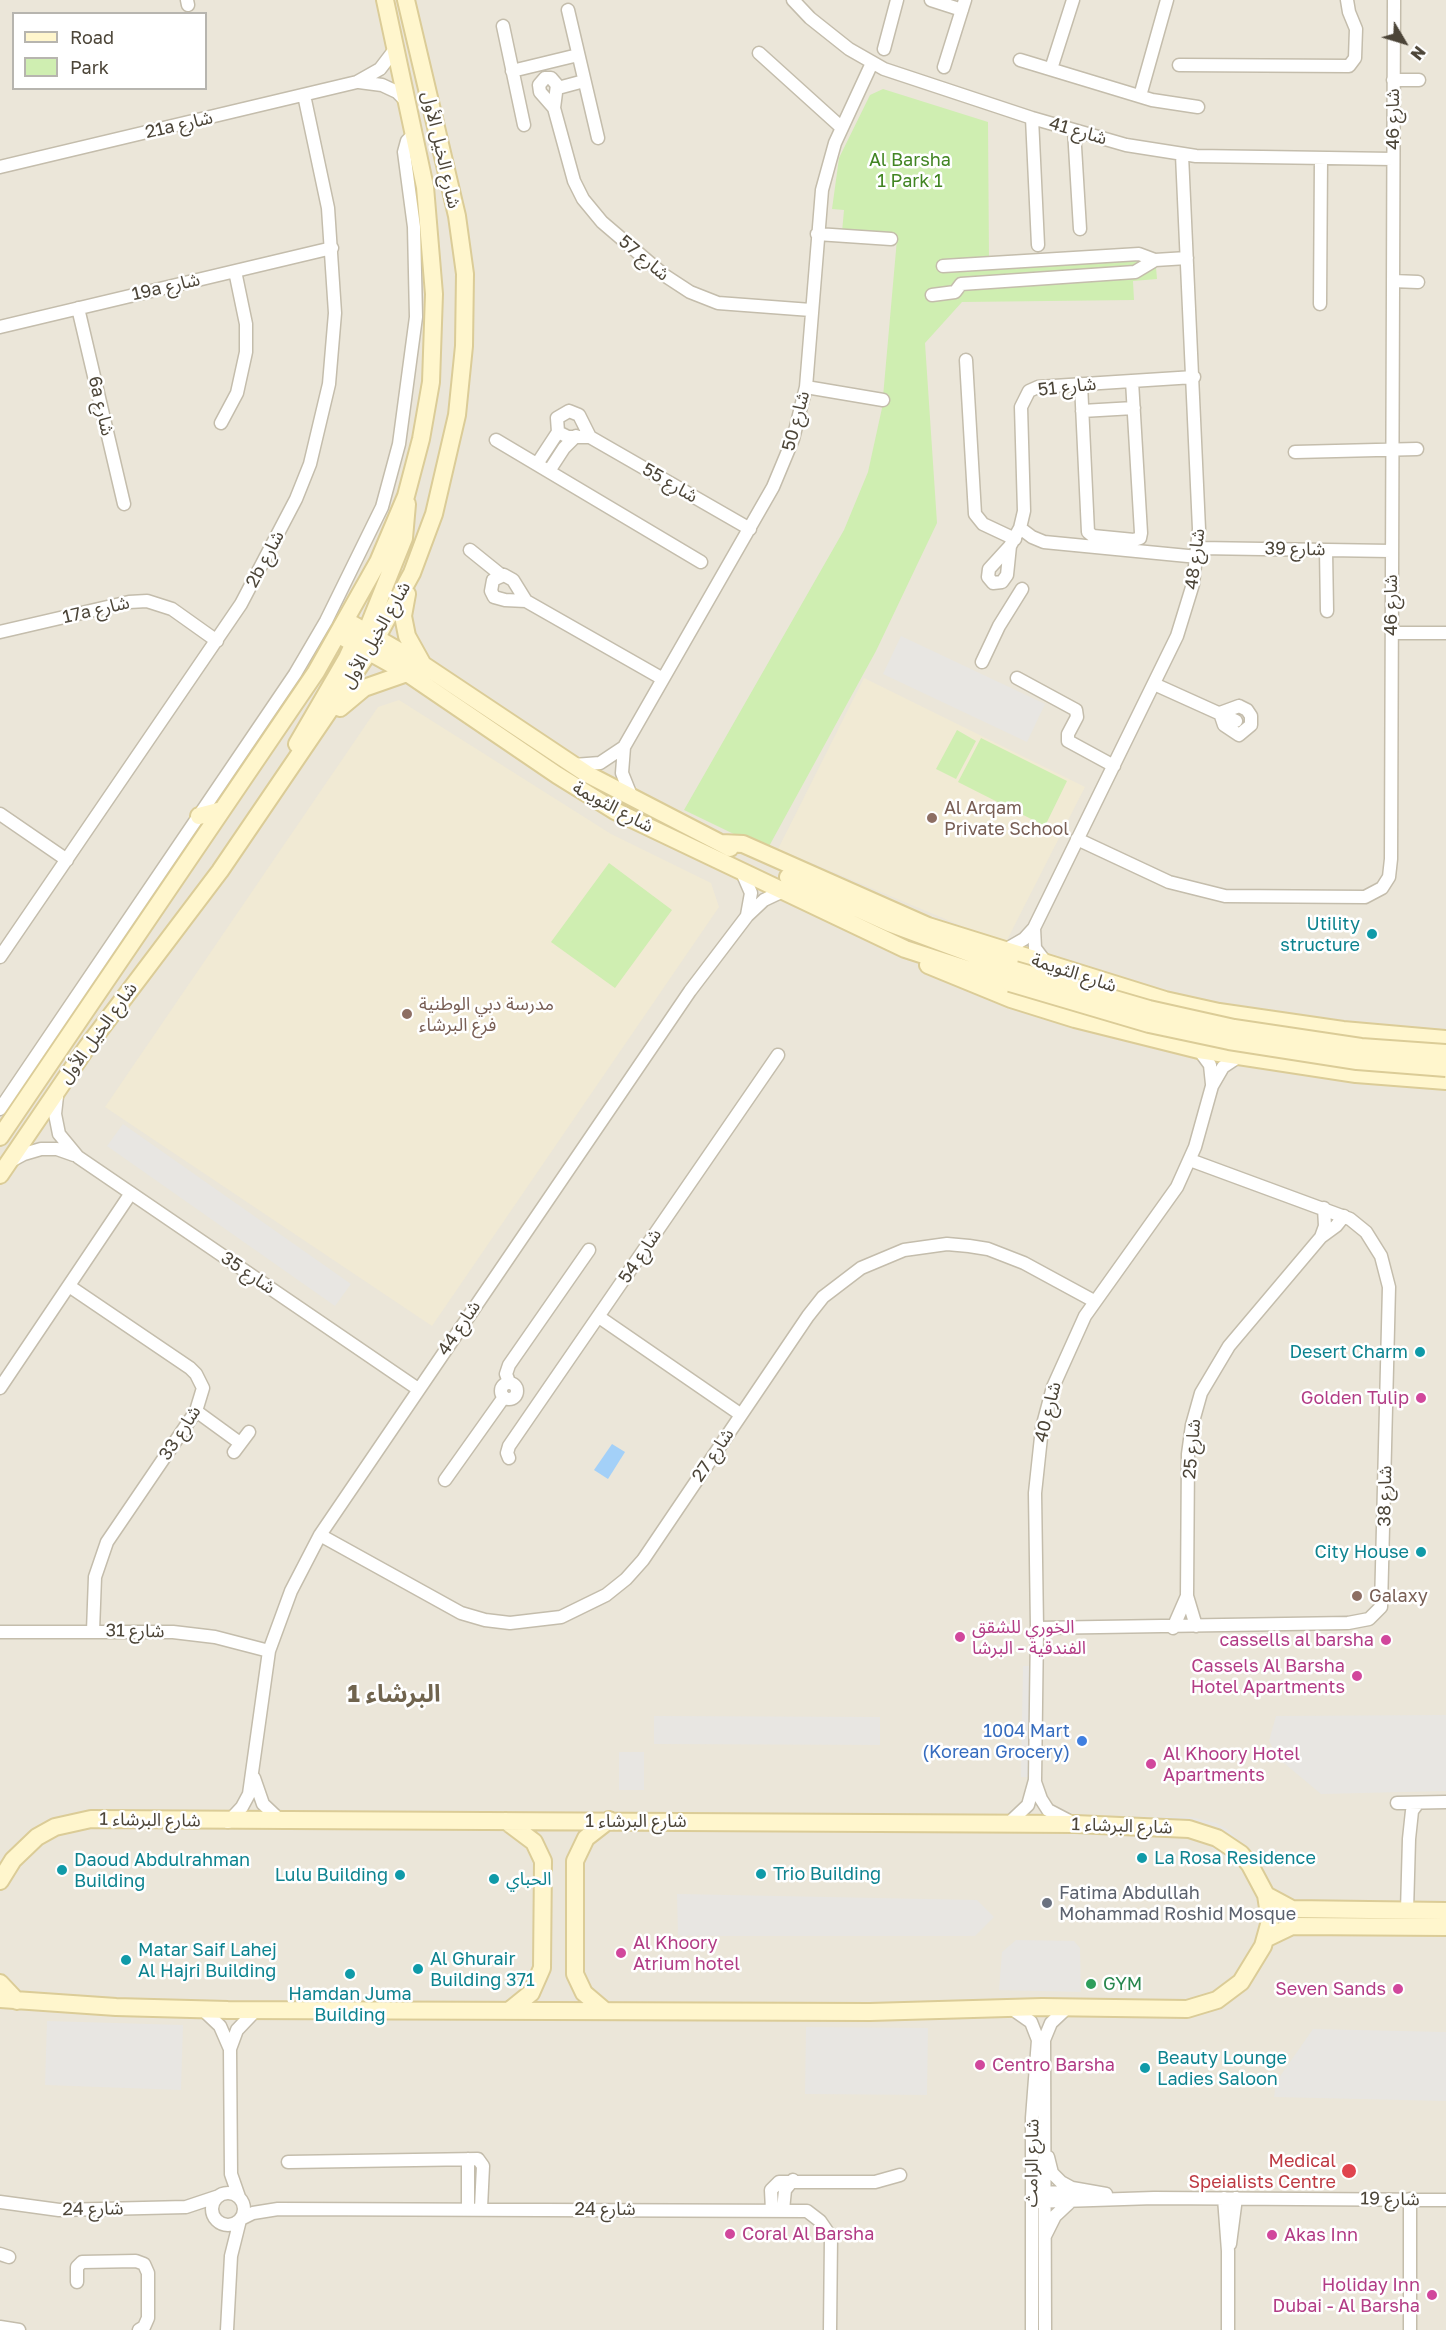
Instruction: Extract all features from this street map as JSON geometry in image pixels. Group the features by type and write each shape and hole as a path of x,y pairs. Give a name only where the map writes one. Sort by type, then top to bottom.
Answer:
{"street":[{"name":"شارع الخيل الأول","path":"0,1137 222,810 346,633 406,496 427,411 435,324 428,214 415,133 385,0"},
{"name":"شارع الخيل الأول","path":"4,1169 132,986 220,871 289,774 412,573 434,514 450,448 461,381 465,296 457,216 406,0"},
{"name":"شارع 41","path":"793,0 824,30 872,63 897,74 1032,118 1135,147 1182,155 1393,159"},
{"path":"884,49 897,0"},
{"path":"931,0 964,5 944,67"},
{"path":"1051,69 1073,0"},
{"path":"1140,96 1167,0"},
{"path":"1179,65 1349,66 1355,60 1356,29 1347,0"},
{"name":"شارع 46","path":"1077,839 1162,879 1211,894 1239,898 1359,898 1377,892 1389,878 1391,865 1394,0"},
{"path":"568,10 597,138"},
{"path":"502,26 524,125"},
{"name":"21a شارع","path":"0,167 357,82 380,69 396,48"},
{"path":"759,53 842,128"},
{"path":"512,70 578,55"},
{"path":"1020,60 1140,96 1198,107"},
{"name":"شارع 50","path":"633,798 622,773 624,747 750,529 788,456 806,387 818,234 826,174 842,128 872,63"},
{"path":"545,78 554,80 558,88 554,108 540,92 539,85 545,78"},
{"path":"1393,80 1419,80"},
{"path":"558,88 584,81"},
{"name":"21a شارع","path":"357,82 374,83 390,88 409,104"},
{"path":"518,98 540,92"},
{"name":"2b شارع","path":"0,957 241,604 304,482 316,446 329,384 334,337 332,248 325,190 304,95"},
{"name":"شارع 57","path":"554,108 574,181 583,199 602,222 664,275 690,292 718,303 811,310"},
{"path":"1032,118 1038,245"},
{"path":"1074,130 1080,229"},
{"path":"0,1109 317,639 376,518 388,486 403,422 416,317 414,227 404,152 407,141 415,133"},
{"name":"شارع 48","path":"1005,950 1024,939 1034,927 1114,766 1182,623 1199,553 1194,377 1182,155"},
{"path":"1320,304 1321,158"},
{"path":"818,234 891,239"},
{"name":"19a شارع","path":"0,327 332,248"},
{"path":"961,284 947,266 990,263 1033,270 1107,266 1139,254 1155,260 1187,258"},
{"path":"932,295 955,292 961,284 992,281 1033,270 1107,266 1142,270 1155,260"},
{"path":"990,263 992,281"},
{"path":"221,423 237,393 246,352 246,324 235,271"},
{"path":"1393,281 1418,282"},
{"name":"6a شارع","path":"78,308 124,504"},
{"name":"شارع 39","path":"966,360 975,514 983,524 1015,538 1032,537 1044,542 1199,553 1391,550"},
{"name":"شارع 51","path":"1015,538 1025,502 1020,407 1029,391 1038,387 1194,377"},
{"path":"1081,384 1088,532 1093,536 1134,540 1140,538 1141,533 1132,381"},
{"path":"806,387 883,400"},
{"path":"1082,411 1134,408"},
{"path":"537,464 558,432 557,418 569,411 579,415 590,437"},
{"path":"558,432 564,436 590,437"},
{"path":"549,471 564,448 576,436"},
{"name":"شارع 55","path":"590,437 750,529"},
{"path":"496,440 701,562"},
{"path":"1295,452 1416,449"},
{"path":"370,640 404,538 407,517 406,496"},
{"path":"999,583 1007,575 1015,538"},
{"path":"982,662 999,626 1019,594 989,579 988,571 1015,538"},
{"path":"470,550 501,574 511,577 526,601"},
{"path":"1326,550 1327,611"},
{"path":"412,573 404,608 404,625 411,646 424,666"},
{"path":"501,574 491,584 494,597 526,601 663,679"},
{"name":"17a شارع","path":"0,632 147,601 172,609 217,641"},
{"path":"289,774 301,735 347,658 346,633"},
{"name":"شارع الثويمة","path":"346,633 370,640 424,666 572,765 633,798 874,917 1013,977"},
{"name":"شارع الثويمة","path":"346,633 370,640 407,674 595,800 905,949 926,964 1011,999 1075,1019 1199,1050 1356,1074 1446,1081"},
{"path":"1392,633 1446,633"},
{"path":"308,744 357,692 407,674"},
{"path":"1017,678 1074,708 1077,717 1068,734 1068,741 1114,766"},
{"path":"1154,684 1236,721"},
{"name":"شارع 50","path":"572,765 600,763 624,747"},
{"path":"198,816 222,810"},
{"path":"0,814 67,860"},
{"name":"شارع الثويمة","path":"721,843 743,844 905,917 1047,964 1176,1003 1219,1012 1359,1032 1446,1039"},
{"path":"741,870 751,893 747,916"},
{"name":"شارع 44","path":"228,1822 245,1803 253,1776 258,1716 269,1651 291,1591 320,1535 636,1069 747,916 764,900 783,891"},
{"path":"1034,927 1035,948 1047,964"},
{"name":"شارع الثويمة","path":"905,949 1013,977"},
{"path":"1013,977 1234,1028 1361,1047 1446,1053"},
{"path":"1013,977 1126,1018 1229,1041 1357,1061 1446,1068"},
{"path":"1356,1074 1371,1055 1370,1045 1359,1032"},
{"path":"1394,1077 1384,1066 1381,1056 1385,1045 1395,1036"},
{"path":"1199,1050 1210,1065 1212,1086"},
{"name":"شارع 54","path":"509,1458 507,1448 778,1055"},
{"name":"شارع 40","path":"1009,1823 1028,1805 1035,1780 1037,1628 1035,1493 1042,1428 1060,1366 1094,1301 1169,1200 1190,1160 1212,1086 1221,1069 1238,1057"},
{"name":"شارع 35","path":"58,1089 55,1104 56,1124 64,1143 78,1157 418,1389"},
{"name":"شارع 35","path":"4,1169 24,1154 41,1149 57,1149 78,1157"},
{"name":"شارع 38","path":"1037,1628 1173,1628 1352,1623 1369,1619 1381,1607 1388,1280 1382,1256 1361,1227 1344,1216 1190,1160"},
{"path":"0,1388 131,1193"},
{"path":"1321,1237 1325,1226 1324,1208"},
{"name":"شارع 25","path":"1196,1626 1187,1596 1188,1454 1192,1425 1201,1393 1229,1346 1321,1237 1336,1226 1344,1216"},
{"name":"شارع 27","path":"320,1535 461,1613 485,1620 510,1623 561,1617 599,1599 626,1579 643,1560 740,1414 823,1298 861,1268 893,1254 926,1246 947,1244 988,1249 1024,1263 1094,1301"},
{"path":"445,1480 512,1396 516,1385 508,1383 507,1368 589,1250"},
{"name":"شارع 33","path":"69,1286 196,1374 202,1388 202,1396 196,1411 107,1542 95,1577 93,1631"},
{"path":"599,1317 740,1414"},
{"path":"512,1396 535,1409"},
{"path":"196,1411 237,1448 249,1432"},
{"name":"شارع 25","path":"1173,1628 1187,1596"},
{"name":"شارع 31","path":"0,1632 187,1633 269,1651"},
{"name":"شارع 44","path":"253,1776 263,1804 281,1821"},
{"name":"شارع 40","path":"1035,1780 1041,1798 1048,1809 1075,1824"},
{"path":"1408,1839 1402,1810 1397,1803 1446,1802"},
{"path":"1407,1911 1408,1839 1412,1811 1418,1803"},
{"name":"شارع البرشاء 1","path":"0,1881 13,1860 28,1844 45,1832 68,1824 102,1819 228,1822 609,1820 1075,1824 1189,1829 1203,1832 1241,1854 1258,1878 1266,1895 1270,1921 1267,1938 1252,1967 1241,1982 1226,1995 1208,2004 1177,2009 1068,2007 870,2012 203,2010 0,2000"},
{"path":"604,2010 584,1993 575,1974 575,1861 586,1838 609,1820"},
{"path":"506,1821 534,1842 543,1861 542,1968 531,1993 510,2010"},
{"path":"1266,1895 1292,1909 1446,1911"},
{"path":"1267,1938 1292,1926 1446,1927"},
{"path":"0,1983 17,2001"},
{"name":"شارع الرامث","path":"1032,2330 1037,2197 1043,2124 1045,2036 1053,2020 1068,2007"},
{"name":"شارع الرامث","path":"1011,2008 1031,2022 1037,2037 1032,2118 1037,2197 1043,2240 1045,2330"},
{"path":"203,2010 220,2026 230,2049"},
{"path":"227,2330 231,2256 244,2207 231,2174 230,2163 230,2049 237,2030 256,2010"},
{"path":"1043,2124 1048,2139 1050,2168 1056,2178 1072,2188 1106,2194"},
{"path":"468,2159 468,2208"},
{"path":"288,2162 478,2159 483,2166 481,2208"},
{"path":"230,2163 220,2196 212,2210 220,2222 231,2256"},
{"path":"778,2210 785,2190 793,2180 875,2182 900,2175"},
{"path":"220,2196 228,2193 240,2198"},
{"name":"شارع 19","path":"1037,2197 1106,2194 1154,2198"},
{"name":"شارع 24","path":"0,2202 59,2210 186,2207 220,2196"},
{"name":"شارع 19","path":"1037,2197 1071,2201 1154,2198 1446,2200"},
{"name":"شارع 24","path":"240,2198 273,2209"},
{"path":"1228,2330 1230,2198"},
{"path":"1410,2199 1410,2330"},
{"path":"1043,2240 1055,2216 1071,2201"},
{"name":"شارع 24","path":"186,2207 220,2222"},
{"name":"شارع 24","path":"241,2220 273,2209 807,2211 820,2221 831,2237 830,2330"},
{"path":"220,2222 232,2225 241,2220"},
{"path":"77,2283 77,2267 82,2262 136,2261 144,2264 148,2272 148,2318 144,2327 138,2330"},
{"path":"0,2327 19,2330"}],"shaded area":[{"name":"البرشاء 1","path":"0,0 1446,0 1446,2330 0,2330"},
{"path":"901,636 1045,704 1027,742 883,674"},
{"name":"Al Arqam Private School","path":"864,678 1085,787 1005,944 778,849"},
{"name":"مدرسة دبي الوطنية فرع البرشاء","path":"399,700 611,834 711,883 719,907 432,1326 105,1107 378,707"},
{"path":"123,1124 351,1284 335,1306 107,1146"},
{"path":"1023,1666 1031,1666 1029,1777 1021,1777"},
{"path":"1446,1715 1446,1791 1321,1794 1278,1758 1269,1741 1276,1716"},
{"path":"654,1716 880,1717 880,1745 654,1744"},
{"path":"619,1752 644,1752 644,1790 619,1790"},
{"path":"1081,1816 1191,1817 1216,1823 1230,1831 1240,1842 1225,1857 1208,1845 1184,1838 1080,1834"},
{"path":"677,1894 977,1900 994,1917 975,1936 678,1936"},
{"path":"1016,1940 1074,1941 1080,1948 1081,1992 999,1990 1002,1952"},
{"path":"47,2021 183,2025 181,2090 45,2085"},
{"path":"806,2027 928,2028 927,2095 805,2094"},
{"path":"1313,2029 1446,2032 1446,2101 1274,2097 1276,2082"}],"green space":[{"name":"Al Barsha 1 Park 1","path":"883,89 988,122 989,260 1155,255 1157,279 1133,281 1134,300 962,302 925,343 937,523 876,651 767,850 684,810 844,530 868,472 882,408 897,239 842,232 844,210 832,209 839,158 870,95"},
{"path":"957,730 976,741 956,779 936,769"},
{"path":"981,738 1067,781 1045,826 958,782"},
{"path":"609,863 672,910 615,988 551,942"}],"water":[{"path":"612,1444 625,1452 608,1479 594,1470"}],"place":[{"name":"Al Arqam Private School","path":"932,818"},
{"name":"Utility structure","path":"1372,934"},
{"name":"مدرسة دبي الوطنية فرع البرشاء","path":"407,1014"},
{"name":"Desert Charm","path":"1420,1352"},
{"name":"Golden Tulip","path":"1421,1398"},
{"name":"City House","path":"1421,1552"},
{"name":"Galaxy","path":"1357,1596"},
{"name":"الخوري للشقق الفندقية - البرشا","path":"960,1637"},
{"name":"cassells al barsha","path":"1386,1640"},
{"name":"Cassels Al Barsha Hotel Apartments","path":"1357,1676"},
{"name":"1004 Mart (Korean Grocery)","path":"1082,1741"},
{"name":"Al Khoory Hotel Apartments","path":"1151,1764"},
{"name":"La Rosa Residence","path":"1142,1858"},
{"name":"Daoud Abdulrahman Building","path":"62,1870"},
{"name":"Trio Building","path":"761,1874"},
{"name":"Lulu Building","path":"400,1875"},
{"name":"الحباي","path":"494,1879"},
{"name":"Fatima Abdullah Mohammad Roshid Mosque","path":"1047,1903"},
{"name":"Al Khoory Atrium hotel","path":"621,1953"},
{"name":"Matar Saif Lahej Al Hajri Building","path":"126,1960"},
{"name":"Al Ghurair Building 371","path":"418,1969"},
{"name":"Hamdan Juma Building","path":"350,1974"},
{"name":"GYM","path":"1091,1984"},
{"name":"Seven Sands","path":"1398,1989"},
{"name":"Centro Barsha","path":"980,2065"},
{"name":"Beauty Lounge Ladies Saloon","path":"1145,2068"},
{"name":"Medical Speialists Centre","path":"1349,2171"},
{"name":"Coral Al Barsha","path":"730,2234"},
{"name":"Akas Inn","path":"1272,2235"},
{"name":"Holiday Inn Dubai - Al Barsha","path":"1432,2295"}],"district":[{"name":"البرشاء 1","path":"394,1694"}]}
